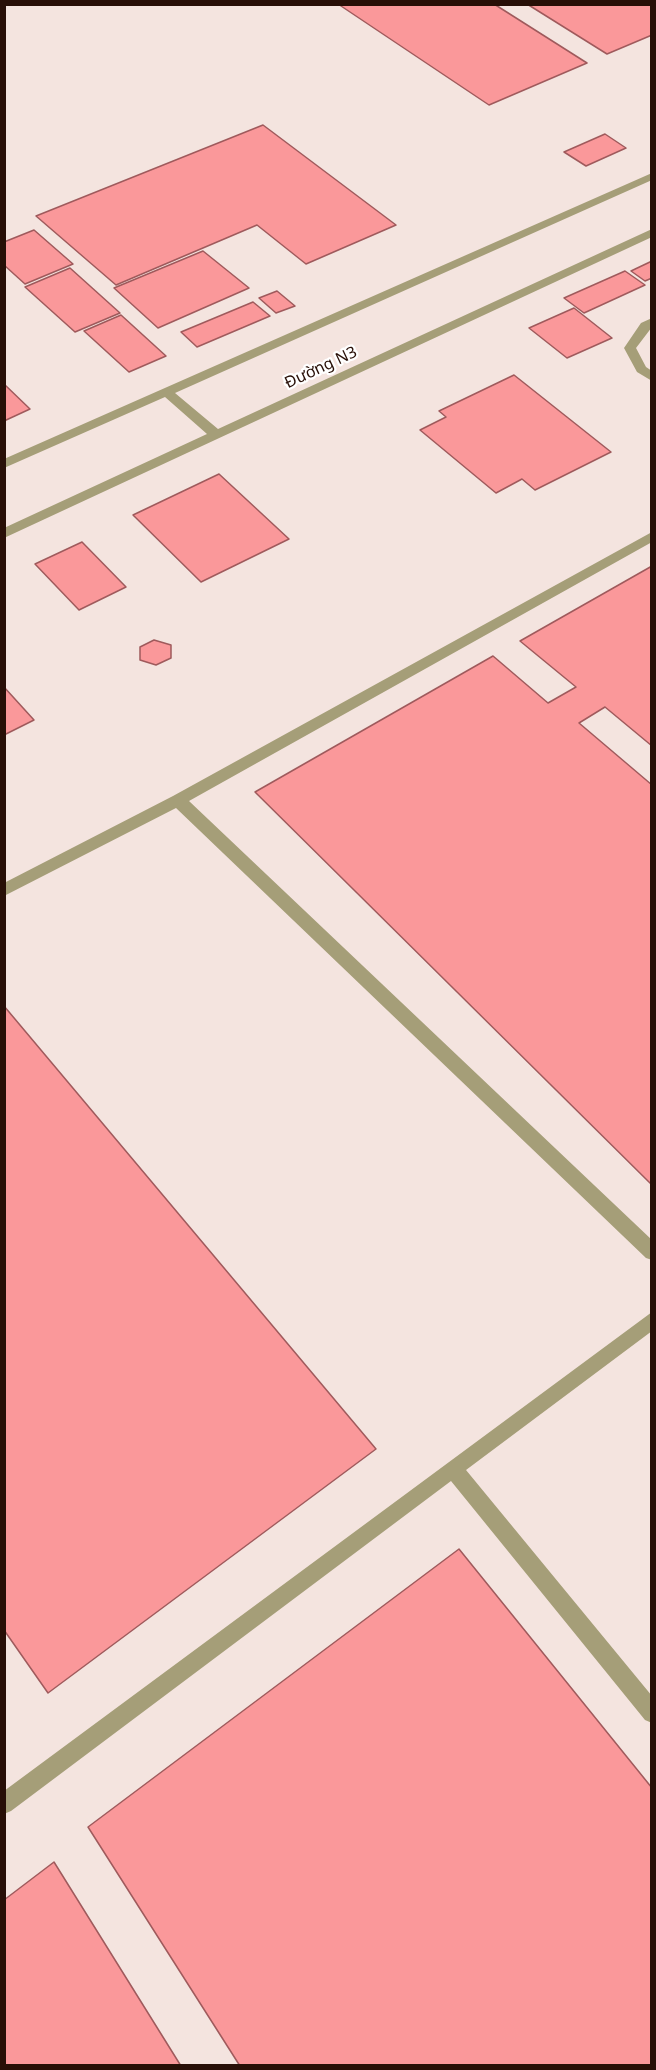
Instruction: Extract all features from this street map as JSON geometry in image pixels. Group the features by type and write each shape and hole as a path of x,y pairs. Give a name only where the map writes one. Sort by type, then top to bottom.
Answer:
{"street":[{"path":"4,465 651,176"},
{"name":"Đường N3","path":"4,534 650,235"},
{"path":"651,322 645,326 630,348 641,369 651,377"},
{"path":"166,391 216,435"},
{"path":"4,890 178,800 651,536"},
{"path":"178,800 651,1252"},
{"path":"4,1804 651,1320"},
{"path":"453,1469 651,1713"}],"building":[{"path":"338,4 494,4 587,63 489,105"},
{"path":"527,4 652,4 652,35 607,54"},
{"path":"263,125 396,225 306,264 257,225 116,285 36,216"},
{"path":"605,134 626,148 586,166 564,152"},
{"path":"34,230 73,264 25,284 4,265 4,242"},
{"path":"203,251 249,288 158,328 114,288"},
{"path":"652,261 652,278 645,281 631,271"},
{"path":"70,268 120,313 75,332 25,287"},
{"path":"625,271 645,285 584,313 564,298"},
{"path":"277,291 295,306 276,313 259,298"},
{"path":"253,302 270,316 197,347 181,332"},
{"path":"574,308 612,338 567,358 529,328"},
{"path":"121,315 166,356 129,372 84,331"},
{"path":"514,375 611,452 535,490 522,479 496,493 420,430 446,417 439,411"},
{"path":"4,384 30,409 4,421"},
{"path":"219,474 289,539 201,582 133,515"},
{"path":"82,542 126,587 79,610 35,564"},
{"path":"652,566 652,746 605,707 579,723 652,785 652,1185 255,792 493,656 548,703 576,687 520,641"},
{"path":"154,640 171,645 171,658 156,665 140,660 140,647"},
{"path":"4,687 34,720 4,735"},
{"path":"4,1006 376,1449 48,1693 4,1630"},
{"path":"459,1549 652,1788 652,2066 240,2066 88,1827"},
{"path":"54,1862 181,2066 4,2066 4,1900"}]}
